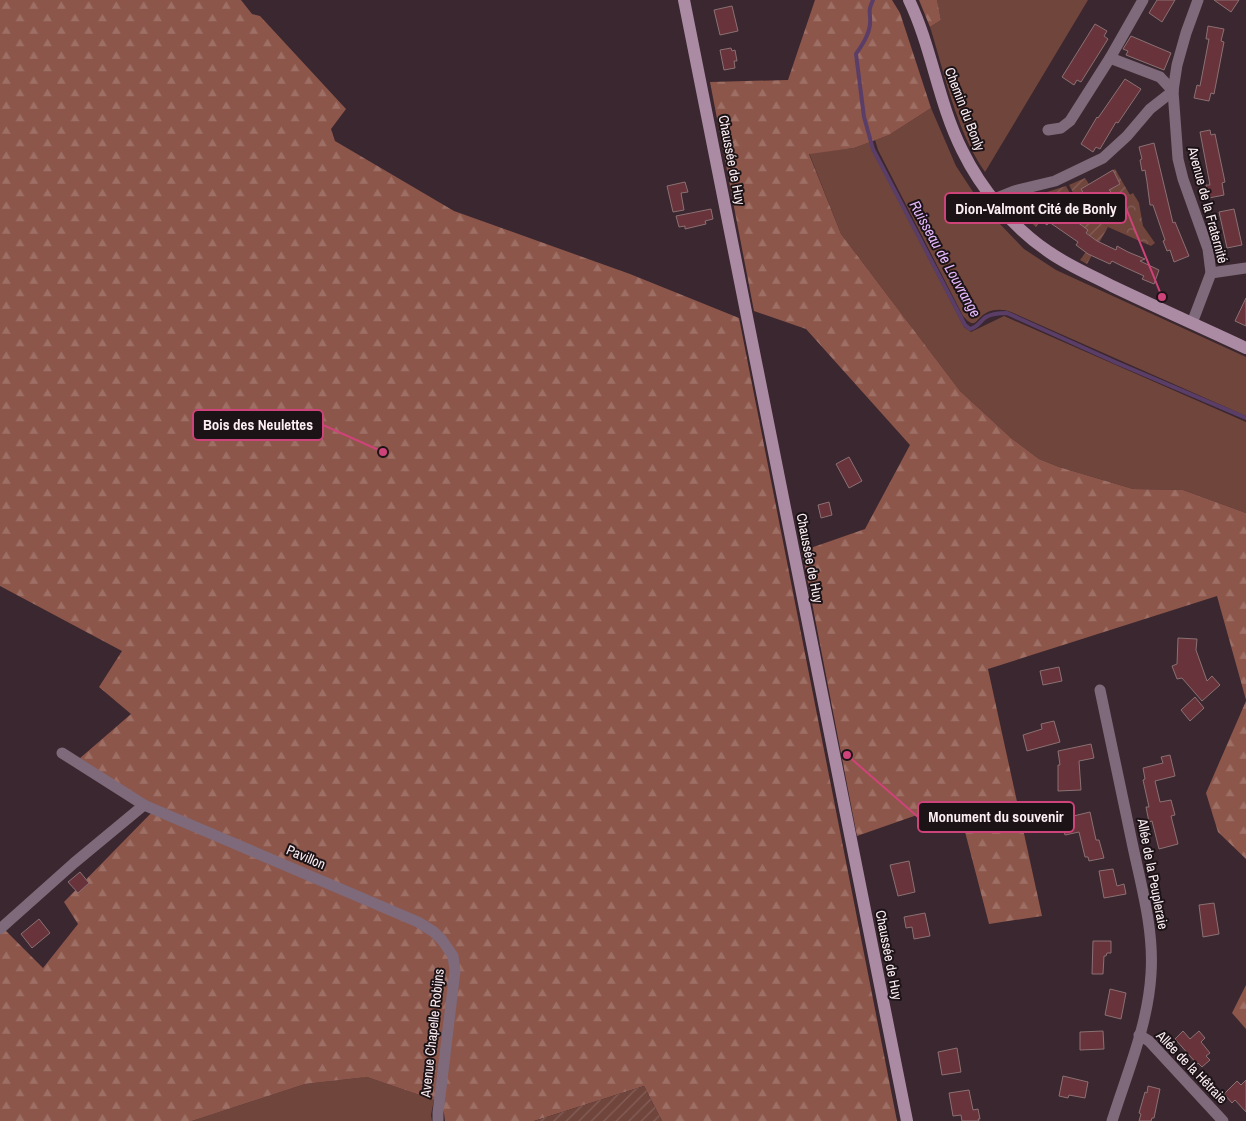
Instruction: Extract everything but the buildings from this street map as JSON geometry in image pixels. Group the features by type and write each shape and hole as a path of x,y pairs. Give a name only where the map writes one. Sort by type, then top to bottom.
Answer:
{"main road":[{"name":"Chaussée de Huy","path":"684,0 907,1121"},
{"name":"Chemin du Bonly","path":"909,0 920,26 961,149 994,200 1018,226 1063,262 1246,348"}],"street":[{"path":"1048,130 1061,128 1070,121 1110,58 1143,0"},
{"name":"Avenue de la Fraternité","path":"1192,323 1212,273 1208,250 1194,213 1178,159 1173,91 1186,33 1198,0"},
{"path":"994,200 1014,191 1055,181 1103,158 1127,136 1150,109 1173,91 1160,77 1110,58"},
{"path":"1212,273 1246,268"},
{"name":"Allée de la Peupleraie","path":"1100,690 1150,925 1152,974 1148,1002 1132,1066 1125,1079 1112,1121"},
{"name":"Pavillon","path":"62,753 144,805 418,922 434,932 449,950"},
{"path":"0,930 74,863 144,805"},
{"name":"Avenue Chapelle Robijns","path":"438,1121 455,977 454,962 449,950"},
{"name":"Allée de la Hêtraie","path":"1139,1035 1149,1040 1223,1121"}],"green space":[{"path":"0,0 241,0 252,14 260,16 346,109 331,129 335,141 454,211 630,274 739,318 897,1121 662,1121 644,1086 534,1121 445,1121 443,1105 434,1100 367,1077 305,1084 192,1121 0,1121 0,925 43,968 78,924 64,902 158,806 142,800 79,759 131,714 99,687 122,651 0,586"},
{"path":"815,0 892,0 900,13 931,108 889,135 854,148 809,154 841,234 960,391 1011,438 1039,459 1059,467 1133,489 1183,490 1246,513 1246,700 1217,596 988,669 1042,916 989,924 957,801 857,836 802,551 865,529 910,445 806,329 754,311 710,82 788,80"},
{"path":"919,0 937,0 941,20 930,27"},
{"path":"937,0 1088,0 985,172 966,138 959,120 930,27 941,20"},
{"path":"931,108 956,166 977,198 1024,249 1056,270 1246,357 1246,416 1011,312 992,311 982,315 973,323 967,320 963,316 878,150 875,140 889,135"},
{"path":"870,142 872,150 964,327 971,332 1004,316 1246,422 1246,513 1183,490 1133,489 1059,467 1039,459 1011,438 960,391 841,234 809,153 854,148"},
{"path":"1115,169 1130,195 1098,213 1077,200 1069,185 1085,178 1089,184 1081,189 1088,202 1100,196 1101,198 1111,193 1109,190 1120,184 1113,170"},
{"path":"1066,186 1076,204 1108,227 1087,264 1080,260 1095,240 1058,208 1056,211 1046,204 1037,217 1041,220 1036,227 1027,219 1022,211 1025,199"},
{"path":"1133,193 1139,203 1143,226 1155,243 1151,246 1108,227 1096,219 1098,213"},
{"path":"1246,701 1246,859 1218,832 1206,793"},
{"path":"1246,985 1246,1029 1232,1013"},
{"path":"367,1077 434,1100 431,1115 432,1121 192,1121 305,1084"},
{"path":"644,1086 662,1121 534,1121"}],"waterway":[{"name":"Ruisseau de Louvrange","path":"873,0 868,32 856,54 864,117 873,149 965,325 970,329 989,316 1007,313 1246,418"}],"place":[{"name":"Dion-Valmont Cité de Bonly","path":"1162,297"},
{"name":"Bois des Neulettes","path":"383,452"},
{"name":"Monument du souvenir","path":"847,755"}]}
